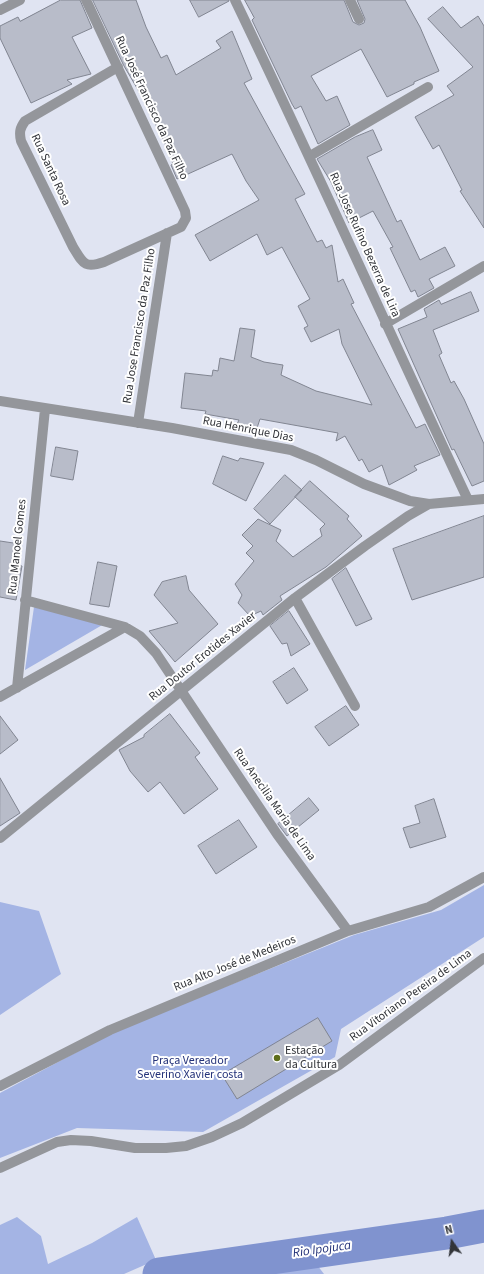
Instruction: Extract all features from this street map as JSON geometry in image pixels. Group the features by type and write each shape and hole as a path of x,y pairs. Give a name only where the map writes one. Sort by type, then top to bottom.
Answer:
{"street":[{"path":"0,10 20,0"},
{"name":"Rua José Francisco da Paz Filho","path":"86,0 185,211 186,218 181,227 167,233"},
{"name":"Rua Jose Rufino Bezerra de Lira","path":"235,0 310,156 385,324 468,500"},
{"path":"350,0 359,19"},
{"name":"Rua Santa Rosa","path":"118,67 25,121 20,127 19,133 21,140 73,247 87,266 94,266 104,262 167,233"},
{"path":"310,156 428,87"},
{"name":"Rua Jose Francisco da Paz Filho","path":"138,423 167,233"},
{"path":"385,324 484,266"},
{"name":"Rua Henrique Dias","path":"0,401 138,423 291,450 316,460 371,487 410,501 429,504 484,499"},
{"name":"Rua Manoel Gomes","path":"17,688 45,409"},
{"name":"Rua Doutor Erotides Xavier","path":"0,838 295,598 372,541 408,516 429,504"},
{"path":"295,598 355,706"},
{"name":"Rua Anecìlia Maria de Lima","path":"26,600 125,628 140,636 156,653 277,834 348,931"},
{"path":"0,697 125,628"},
{"name":"Rua Alto José de Medeiros","path":"0,1086 110,1030 348,931 429,907 484,877"},
{"name":"Rua Vitoriano Pereira de Lima","path":"0,1168 56,1142 71,1140 91,1141 135,1148 166,1148 186,1146 212,1137 242,1123 339,1065 484,958"}],"green space":[{"path":"34,607 104,624 25,670"},
{"name":"Praça Vereador Severino Xavier costa","path":"484,885 484,937 341,1029 335,1057 203,1132 77,1128 0,1158 0,1093 118,1030 354,935 441,910"},
{"path":"0,902 39,911 61,974 0,1015"},
{"path":"17,1217 41,1236 48,1264 92,1243 137,1217 156,1260 124,1274 0,1274 0,1225"},
{"path":"308,1253 324,1274 217,1274"}],"building":[{"path":"61,0 80,0 92,28 72,37 91,74 67,80 72,84 31,103 0,38 0,26 18,17 20,21"},
{"path":"93,0 136,0 146,27 161,58 167,55 176,75 221,48 216,41 232,31 252,79 244,83 305,194 295,199 317,242 322,240 326,248 332,245 338,282 343,279 354,303 351,304 416,428 425,424 440,455 414,466 417,470 389,485 382,465 369,472 362,459 359,461 345,436 336,441 338,433 260,419 255,434 234,430 239,420 205,414 206,411 181,408 185,373 212,376 213,370 218,371 220,358 234,361 240,328 255,330 251,357 264,362 283,365 281,375 316,391 372,405 342,344 339,329 311,342 304,328 308,326 298,306 310,299 282,247 267,255 257,234 210,261 195,235 259,200 246,181 232,154 177,179 171,165 173,164 166,146 144,100 124,66"},
{"path":"190,0 229,0 229,1 199,17"},
{"path":"245,0 344,0 353,22 359,25 364,23 365,19 357,0 405,0 420,27 439,71 414,82 414,84 387,97 361,49 311,76 326,101 337,96 350,125 318,144 301,106 295,109 292,104 252,20 254,18"},
{"path":"443,7 461,28 478,16 484,26 484,228 460,191 462,190 439,145 433,149 415,117 454,95 447,86 473,67 428,19"},
{"path":"373,130 382,150 367,157 397,222 401,220 420,260 445,247 455,266 429,279 434,288 418,297 415,290 411,292 390,248 393,247 373,211 349,223 331,182 317,159 355,137"},
{"path":"471,292 479,311 433,330 442,353 439,355 451,383 454,381 464,399 484,444 484,481 472,486 454,449 452,450 398,329 427,317 424,309 439,300 441,304"},
{"path":"56,447 78,451 73,480 51,476"},
{"path":"223,456 238,461 240,458 264,463 246,501 213,484"},
{"path":"285,475 302,490 270,524 254,509"},
{"path":"310,481 349,516 347,519 362,536 326,567 280,596 282,600 263,615 261,611 250,616 238,603 242,595 235,584 254,561 246,553 253,546 242,535 258,519 281,530 276,541 293,557 322,536 320,529 325,524 295,497"},
{"path":"484,516 484,577 412,600 393,549"},
{"path":"0,541 20,544 17,565 22,566 16,600 0,597"},
{"path":"98,562 117,566 109,607 90,604"},
{"path":"346,568 372,619 356,626 332,579"},
{"path":"186,576 189,590 218,624 175,662 149,631 178,623 154,595 162,582"},
{"path":"289,611 310,644 291,656 287,643 282,644 270,626"},
{"path":"294,668 308,690 287,704 273,682"},
{"path":"346,706 359,725 329,746 315,727"},
{"path":"170,714 200,753 195,757 218,789 184,814 160,782 148,792 130,771 119,750 144,737 144,735"},
{"path":"0,716 18,740 0,754"},
{"path":"0,778 20,813 0,826"},
{"path":"309,798 319,810 287,836 278,824"},
{"path":"434,799 446,837 410,848 403,828 420,823 415,806"},
{"path":"239,820 257,847 216,874 198,846"},
{"name":"Estação da Cultura","path":"318,1018 332,1041 237,1099 222,1075"}],"waterway":[{"name":"Rio Ipojuca","path":"159,1274 447,1233 484,1226"}],"place":[{"name":"Estação da Cultura","path":"277,1058"}]}
